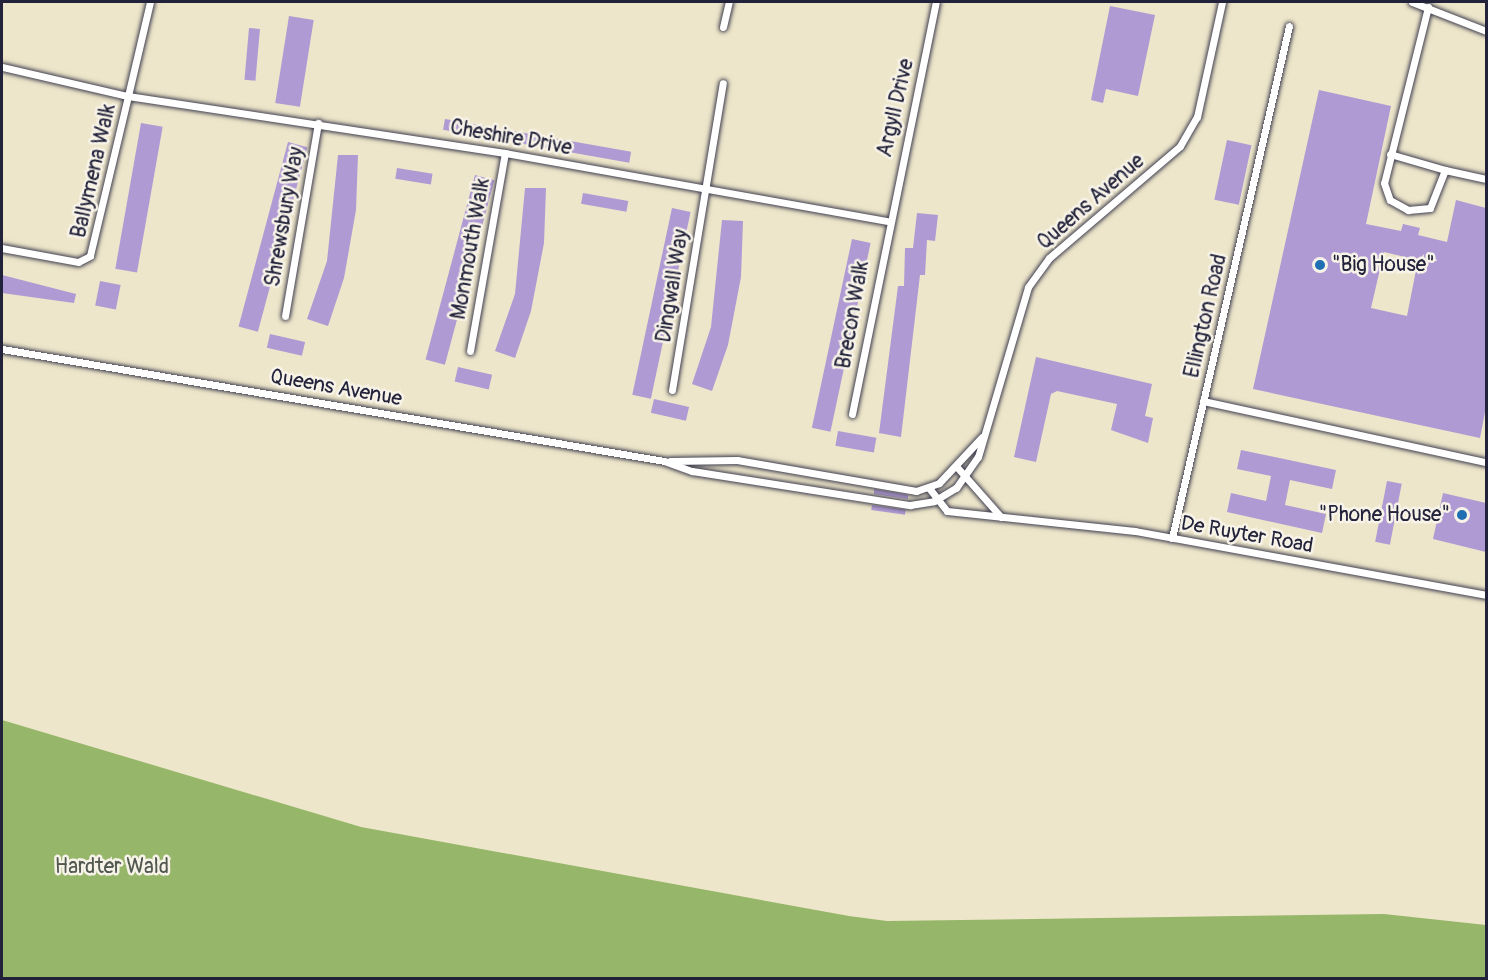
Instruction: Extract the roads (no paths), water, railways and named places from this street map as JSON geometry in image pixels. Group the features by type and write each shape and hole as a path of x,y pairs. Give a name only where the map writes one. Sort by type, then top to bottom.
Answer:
{"lane":[{"path":"128,96 150,2"},
{"path":"723,27 729,2"},
{"name":"Argyll Drive","path":"887,221 936,2"},
{"name":"Queens Avenue","path":"2,349 664,461 692,471 910,505 936,500 965,478 986,433 1028,286 1049,258 1180,146 1197,117 1221,2"},
{"path":"1412,2 1486,31"},
{"path":"1428,7 1384,183 1390,200 1408,210 1430,208 1445,170"},
{"name":"Ellington Road","path":"1288,26 1203,401 1486,462"},
{"name":"Ballymena Walk","path":"2,67 128,96 90,256 78,262 2,249"},
{"name":"Dingwall Way","path":"672,390 723,83"},
{"name":"Cheshire Drive","path":"128,96 505,153 887,221"},
{"name":"Shrewsbury Way","path":"285,316 318,123"},
{"name":"Monmouth Walk","path":"470,351 505,153"},
{"path":"1390,154 1486,179"},
{"name":"Brecon Walk","path":"852,414 887,221"},
{"path":"1172,538 1203,401"},
{"name":"Queens Avenue","path":"664,461 718,458 916,491 929,488 956,466 986,433"},
{"path":"956,466 1000,518"},
{"path":"929,488 936,500"},
{"name":"De Ruyter Road","path":"936,500 947,511 1172,538 1486,595"}],"place":[{"name":"\"Big House\"","path":"1320,265"},
{"name":"\"Phone House\"","path":"1462,515"}],"park label":[{"name":"Hardter Wald","path":"112,867"}]}
